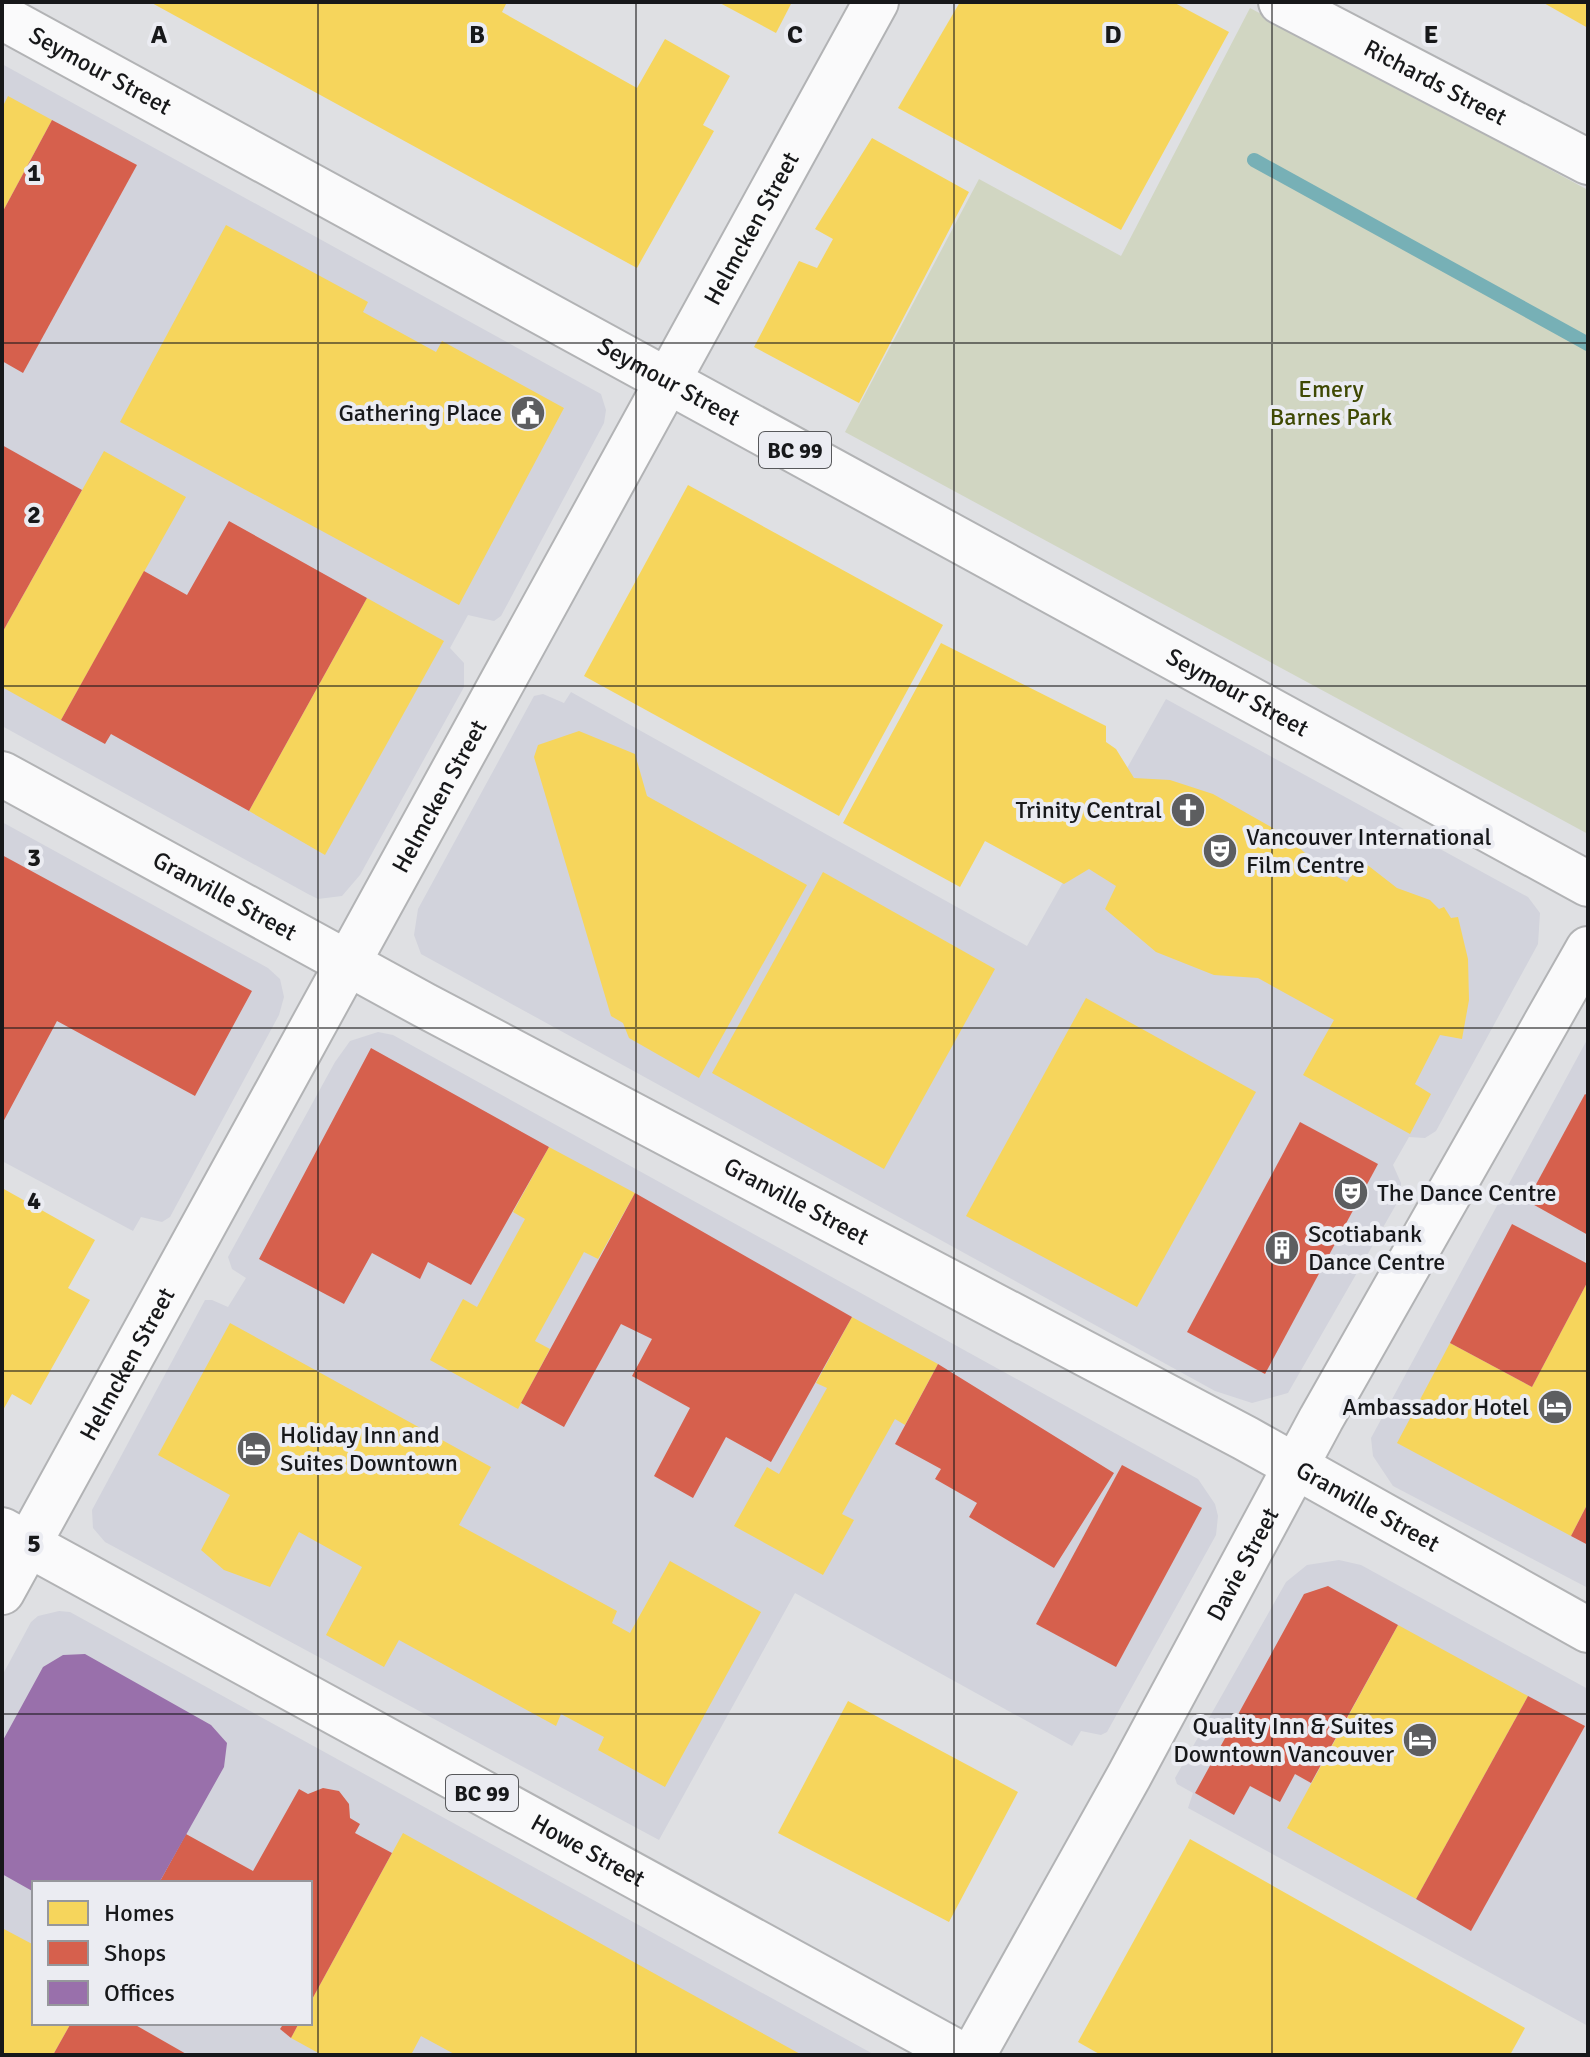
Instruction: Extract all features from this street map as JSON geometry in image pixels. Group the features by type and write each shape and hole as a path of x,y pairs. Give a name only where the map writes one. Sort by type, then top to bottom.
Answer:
{"main road":[{"name":"Helmcken Street","path":"2,1592 15,1537 348,964 876,2"},
{"name":"Richards Street","path":"1281,2 1588,162"},
{"name":"Seymour Street","path":"2,17 1588,884"},
{"name":"Granville Street","path":"2,774 348,964 1295,1466 1588,1630"},
{"name":"Davie Street","path":"973,2055 1129,1776 1295,1466 1588,949"},
{"name":"Howe Street","path":"15,1537 962,2055"}],"shaded area":[{"path":"2,64 601,394 606,410 604,423 501,616 494,621 468,615 450,648 464,663 464,687 360,875 342,896 318,899 308,894 2,726"},
{"path":"571,692 1027,946 1166,699 1528,897 1540,913 1538,944 1436,1131 1425,1138 1409,1137 1393,1165 1401,1183 1401,1196 1288,1393 1252,1403 1215,1391 421,954 414,935 418,909 534,696 543,694 564,703"},
{"path":"2,822 268,968 280,979 284,997 279,1015 170,1217 162,1222 141,1217 133,1231 2,1161"},
{"path":"378,1032 393,1035 1198,1479 1215,1504 1218,1516 1216,1535 1107,1732 1101,1735 1081,1731 1072,1746 795,1593 659,1840 105,1542 93,1528 92,1510 205,1300 228,1307 246,1278 232,1269 228,1257 335,1062 350,1041"},
{"path":"1588,1038 1585,1256 1588,1588 1393,1486 1373,1456 1371,1438"},
{"path":"1339,1560 1361,1565 1588,1689 1588,2026 1188,1808 1193,1793 1177,1784 1175,1778 1286,1582 1307,1565"},
{"path":"70,1612 875,2055 2,2055 2,1676 31,1622 38,1616"}],"green space":[{"name":"Emery Barnes Park","path":"1250,8 1588,190 1588,834 845,432 979,179 1121,256"}],"building: Homes":[{"path":"150,2 507,2 502,12 637,88 665,39 730,76 703,125 714,131 637,268"},
{"path":"718,2 792,2 776,33"},
{"path":"960,2 1173,2 1229,32 1121,230 898,108"},
{"path":"1542,2 1588,2 1588,28"},
{"path":"8,96 52,120 2,213 2,108"},
{"path":"872,138 969,192 859,403 754,347 799,261 817,268 833,239 815,229"},
{"path":"226,225 368,302 363,312 436,352 442,341 564,408 459,605 120,422"},
{"path":"104,451 186,497 61,720 2,687 2,633"},
{"path":"688,485 943,625 839,816 584,676"},
{"path":"367,598 444,641 325,855 249,811"},
{"path":"941,643 1106,726 1106,742 1116,749 1134,778 1170,780 1213,794 1285,835 1324,870 1347,882 1361,860 1397,888 1430,900 1439,909 1444,907 1451,918 1458,917 1468,959 1469,1000 1462,1039 1440,1035 1415,1084 1431,1094 1410,1134 1303,1075 1334,1020 1258,978 1214,975 1156,952 1105,909 1116,886 1089,869 1064,884 985,841 960,887 843,823"},
{"path":"579,731 635,754 647,796 807,885 699,1078 629,1038 623,1023 611,1016 534,757 538,745"},
{"path":"823,872 995,969 884,1169 712,1073"},
{"path":"1086,998 1256,1092 1137,1307 966,1216"},
{"path":"549,1147 635,1193 598,1259 584,1252 535,1341 550,1349 518,1409 430,1360 463,1299 477,1307 525,1219 513,1212"},
{"path":"2,1188 95,1240 68,1288 90,1300 31,1405 12,1394 2,1412"},
{"path":"1588,1281 1588,1503 1571,1536 1397,1443 1450,1343 1532,1387"},
{"path":"852,1317 938,1364 905,1425 895,1419 842,1514 854,1520 823,1575 734,1526 767,1467 779,1474 827,1388 816,1383"},
{"path":"230,1323 491,1467 459,1525 617,1611 612,1623 630,1633 670,1561 761,1612 665,1787 598,1750 604,1737 561,1714 556,1726 399,1640 384,1667 326,1635 362,1567 299,1532 270,1587 224,1570 201,1550 230,1495 158,1455"},
{"name":"Quality Inn & Suites Downtown Vancouver","path":"1398,1625 1528,1696 1416,1899 1287,1828"},
{"path":"848,1701 1018,1792 949,1922 778,1833"},
{"path":"403,1833 802,2055 456,2055 421,2036 411,2055 322,2055 291,2038 298,2025 312,2025 312,1999"},
{"path":"1190,1839 1525,2028 1510,2055 1101,2055 1078,2042"},
{"path":"2,1928 32,1944 32,2025 70,2025 53,2055 2,2055"}],"building: Shops":[{"path":"52,120 137,165 23,373 2,361 2,213"},
{"path":"2,445 82,490 2,633"},
{"path":"229,521 367,598 249,811 111,734 105,744 61,720 144,571 187,595"},
{"path":"2,855 252,991 195,1096 57,1021 2,1124"},
{"path":"371,1048 549,1147 471,1285 428,1262 420,1279 372,1253 344,1304 259,1259"},
{"path":"1585,1094 1588,1096 1588,1235 1527,1201"},
{"name":"Scotiabank Dance Centre","path":"1300,1122 1378,1164 1265,1374 1187,1332"},
{"path":"635,1193 852,1317 771,1462 726,1437 693,1498 654,1476 690,1408 632,1376 652,1339 621,1324 564,1427 521,1403"},
{"path":"1512,1224 1588,1264 1588,1281 1532,1387 1450,1343"},
{"path":"938,1364 1114,1473 1054,1568 969,1517 977,1503 935,1479 941,1469 895,1444"},
{"path":"1122,1465 1202,1508 1116,1667 1036,1624"},
{"path":"1588,1503 1588,1545 1571,1536"},
{"path":"1328,1586 1398,1625 1311,1783 1295,1774 1280,1802 1250,1786 1234,1815 1195,1793 1304,1594"},
{"path":"1528,1696 1585,1726 1471,1931 1416,1899"},
{"path":"323,1788 339,1791 349,1804 350,1818 360,1824 355,1833 392,1853 312,1999 312,1881 160,1881 186,1834 253,1871 299,1789 308,1794"},
{"path":"70,2025 136,2025 188,2055 53,2055"},
{"path":"283,2025 298,2025 291,2038 280,2029"}],"building: Offices":[{"path":"85,1654 211,1725 227,1743 224,1767 160,1881 32,1881 32,1891 2,1874 2,1742 43,1667 63,1655"}],"waterway":[{"path":"1254,160 1588,344"}],"place":[{"name":"Gathering Place","path":"528,413"},
{"name":"Trinity Central","path":"1188,810"},
{"name":"Vancouver International Film Centre","path":"1220,851"},
{"name":"The Dance Centre","path":"1351,1193"},
{"name":"Scotiabank Dance Centre","path":"1282,1248"},
{"name":"Ambassador Hotel","path":"1555,1407"},
{"name":"Holiday Inn and Suites Downtown","path":"254,1449"},
{"name":"Quality Inn & Suites Downtown Vancouver","path":"1420,1740"}]}
